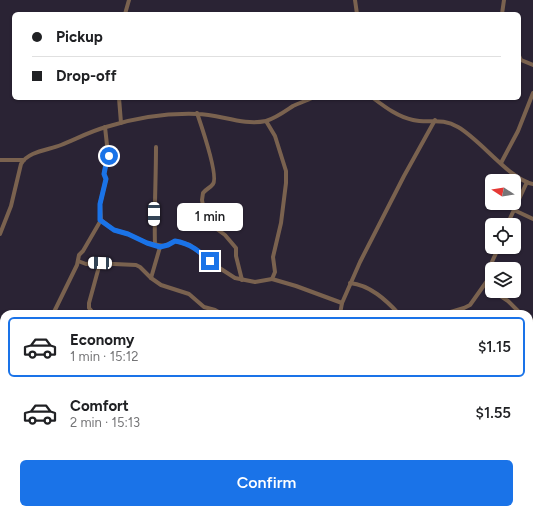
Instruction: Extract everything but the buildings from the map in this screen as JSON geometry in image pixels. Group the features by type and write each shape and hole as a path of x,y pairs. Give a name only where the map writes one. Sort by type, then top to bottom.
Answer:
{"street":[{"path":"126,12 129,0"},
{"path":"355,0 357,12"},
{"path":"502,12 504,0"},
{"path":"521,60 533,65"},
{"path":"500,163 518,131 533,94"},
{"path":"119,100 121,123"},
{"path":"0,234 11,206 20,169 24,160 29,156 105,127 121,123 155,117 197,114 244,120 266,121 308,100"},
{"path":"376,100 405,118 414,121 435,120 457,126 471,136 500,163 527,182 533,184"},
{"path":"197,114 210,158 214,180 213,184 203,193 202,200 205,216 207,222 225,235 236,248 236,256 242,280"},
{"path":"341,310 350,283 404,176 435,120"},
{"path":"266,121 280,147 286,171 281,223 273,257 275,272 272,279"},
{"path":"55,310 79,256 100,220 100,204 106,179 104,174 106,164 109,163 105,127"},
{"path":"155,245 154,204 157,175 156,147"},
{"path":"0,160 24,160"},
{"path":"521,195 527,182"},
{"path":"510,218 514,210 533,219"},
{"path":"100,220 114,230 160,247 175,241 186,244 196,249 218,267 235,278 255,282 263,282 272,279 342,303"},
{"path":"151,278 160,247"},
{"path":"78,261 86,264 100,263 136,265 145,271 151,278 169,288 189,294 204,307 215,310"},
{"path":"91,310 89,303 100,263"},
{"path":"350,283 362,285 376,293 395,310"},
{"path":"457,310 470,305 485,284"},
{"path":"503,298 517,310"}],"route":[{"path":"109,156 109,163 106,164 104,174 106,179 100,204 100,220 114,230 160,247 175,241 190,245 210,261"}]}
